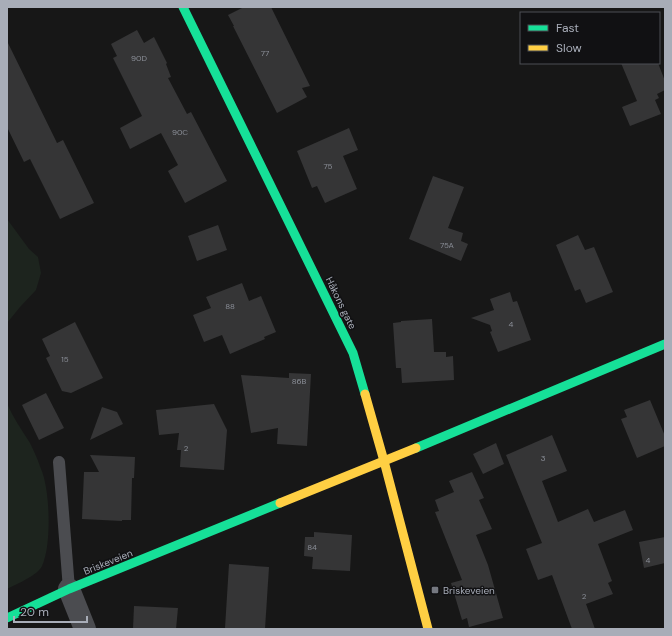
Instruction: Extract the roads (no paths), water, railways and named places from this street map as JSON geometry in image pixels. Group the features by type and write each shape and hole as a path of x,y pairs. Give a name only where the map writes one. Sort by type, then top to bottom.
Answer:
{"street":[{"name":"Håkons gate","path":"183,7 353,353 384,461 428,629"},
{"name":"Briskeveien","path":"7,618 69,589 384,461 665,344"},
{"path":"69,589 85,629"}],"lane":[{"path":"60,462 69,589"}],"place":[{"name":"Briskeveien","path":"435,590"}]}
